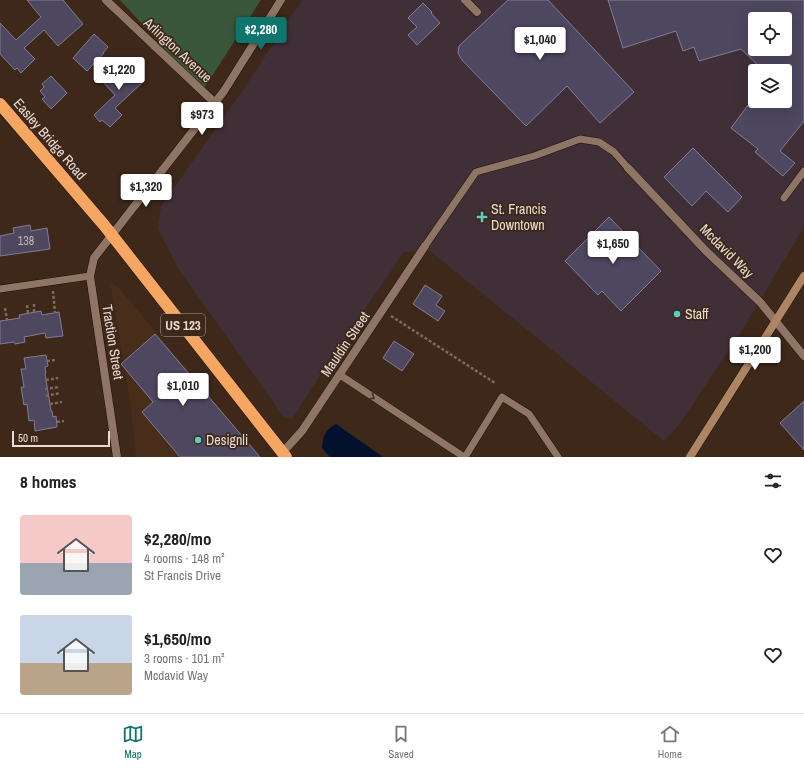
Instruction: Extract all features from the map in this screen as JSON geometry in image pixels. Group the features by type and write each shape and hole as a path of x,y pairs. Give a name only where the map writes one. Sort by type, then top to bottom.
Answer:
{"highway":[{"name":"Easley Bridge Road","path":"0,104 85,202 284,455"}],"street":[{"name":"Arlington Avenue","path":"106,0 215,103"},
{"name":"Traction Street","path":"119,457 90,276 94,258 224,91 281,0"},
{"path":"465,0 477,12"},
{"name":"Mcdavid Way","path":"628,168 706,251 760,302 804,356"},
{"name":"Mauldin Street","path":"284,455 340,375 425,246"},
{"path":"690,457 804,276"}],"lane":[{"path":"425,246 476,172 534,156 580,139 599,142 614,152 628,168"},
{"path":"784,198 804,171"},
{"path":"0,289 90,276"},
{"path":"340,375 464,457 502,397 529,414 558,457"}],"path":[{"path":"53,291 55,313"},
{"path":"34,304 34,312"},
{"path":"27,305 28,313"},
{"path":"5,308 7,320"},
{"path":"391,316 495,383"},
{"path":"47,361 55,360"},
{"path":"46,380 58,378"},
{"path":"45,389 59,387"},
{"path":"46,396 60,393"},
{"path":"50,404 62,402"},
{"path":"57,422 64,421"}],"shaded area":[{"name":"St. Francis Downtown","path":"302,0 804,0 804,227 744,327 679,425 664,441 430,251 404,252 322,372 292,419 283,416 178,268 158,229 161,206 241,93"},
{"path":"110,282 119,288 261,457 136,457 130,401"}],"green space":[{"path":"120,0 261,0 203,90"}],"water":[{"path":"336,424 383,457 330,457 322,448 323,440 325,433 329,428"}],"building":[{"path":"27,0 63,0 83,24 58,46 44,30 24,48 35,59 21,73 17,68 15,70 0,54 0,23 16,40 41,17"},
{"path":"508,0 548,0 634,92 600,123 567,86 526,126 462,60 458,53 459,46"},
{"path":"608,0 804,0 804,121 780,151 795,163 783,176 755,152 758,149 731,128 748,105 748,108 792,108 792,64 757,64 748,56 792,56 792,12 748,12 748,56 741,49 699,61 694,47 683,51 676,31 623,48"},
{"path":"423,3 440,23 417,45 408,35 417,27 408,18"},
{"path":"94,34 108,47 87,71 73,58"},
{"path":"125,59 145,80 115,108 122,115 110,127 102,120 100,122 94,115 115,95 102,81"},
{"path":"51,76 67,93 51,109 42,99 45,97 40,91 44,87 42,84"},
{"path":"693,148 742,197 728,212 706,191 692,206 664,177"},
{"path":"609,217 661,271 621,311 602,291 598,295 565,261"},
{"path":"30,225 31,231 47,228 50,249 0,256 0,236 14,233 13,228"},
{"path":"425,285 442,296 436,305 445,311 438,321 413,304"},
{"path":"41,311 42,315 59,312 63,336 46,338 45,333 24,337 25,342 0,344 0,321 20,318 19,315"},
{"path":"155,334 260,457 180,457 142,412 153,402 121,364"},
{"path":"394,341 414,354 402,371 383,358"},
{"path":"46,355 48,366 45,367 45,373 51,411 53,417 56,416 57,427 35,431 34,420 29,421 27,404 24,405 21,387 24,387 21,369 26,369 24,358"},
{"path":"804,401 804,450 780,423"}],"place":[{"name":"St. Francis Downtown","path":"482,217"},
{"name":"Staff","path":"677,314"},
{"name":"Designli","path":"198,440"}]}
